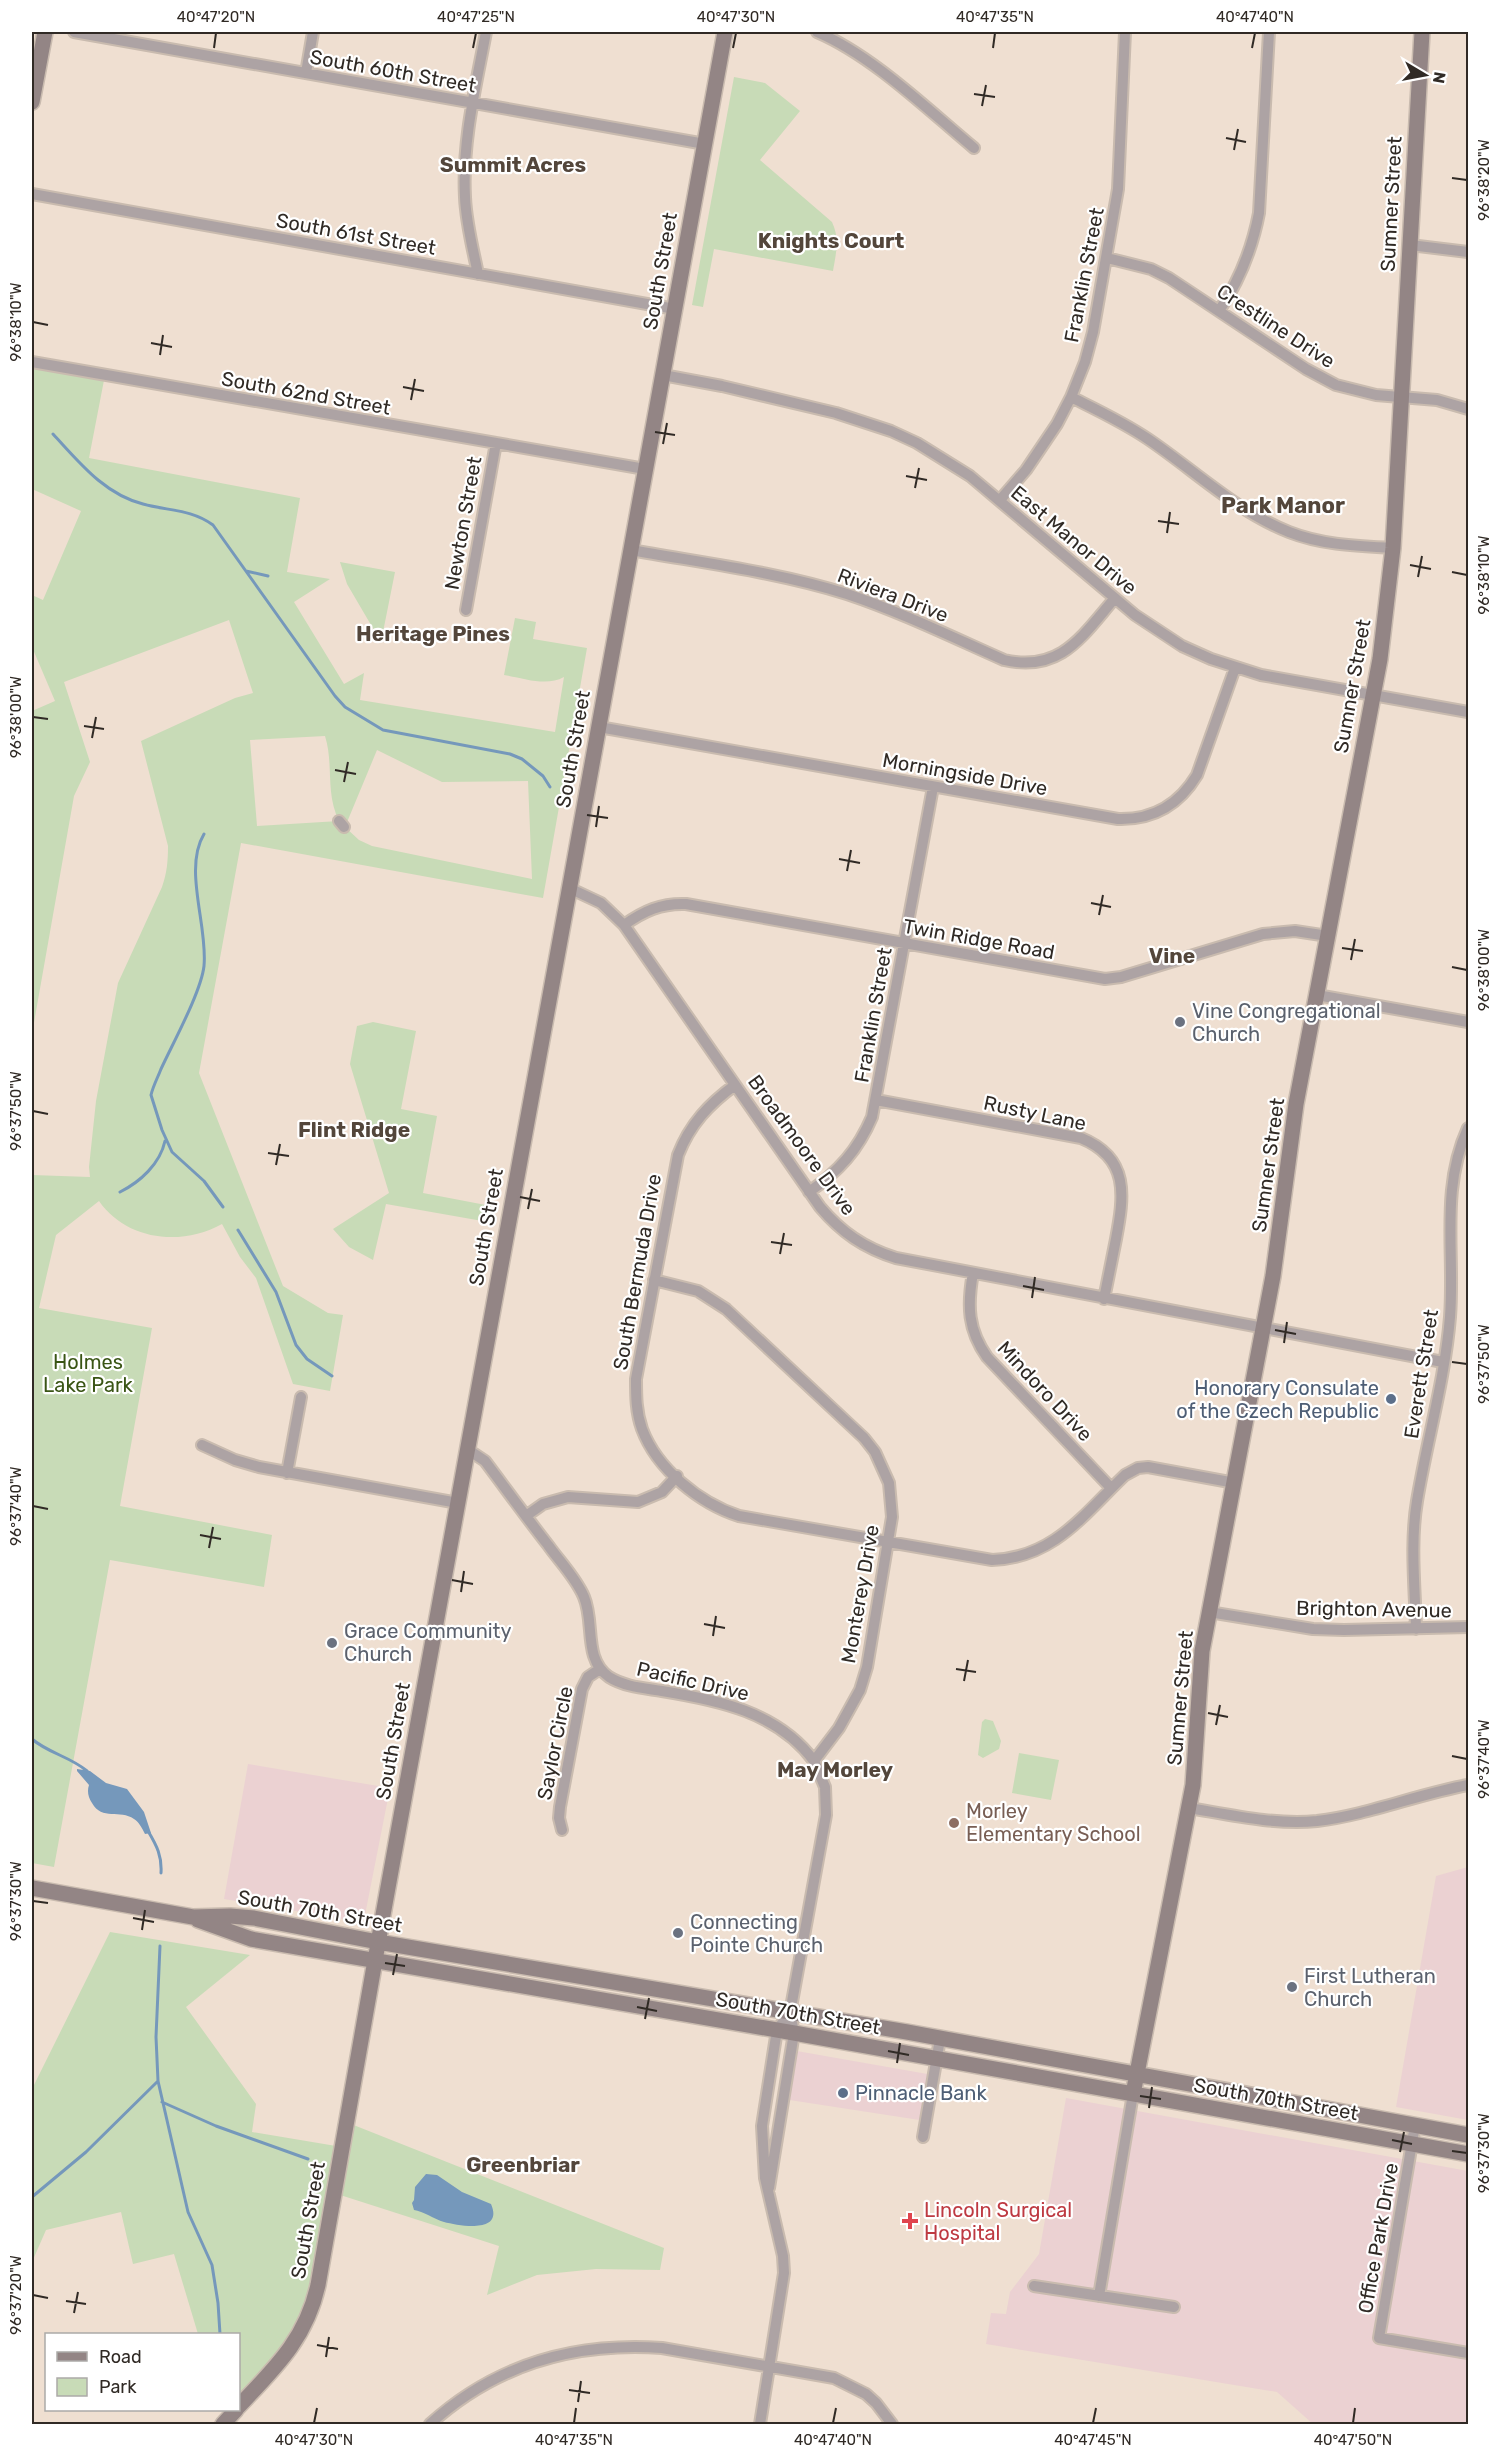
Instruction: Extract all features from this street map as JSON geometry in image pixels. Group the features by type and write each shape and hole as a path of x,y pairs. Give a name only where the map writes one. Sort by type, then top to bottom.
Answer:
{"main road":[{"path":"32,102 45,32"},
{"name":"South Street","path":"240,2406 293,2347 306,2323 315,2297 725,32"},
{"name":"Sumner Street","path":"1132,2094 1189,1808 1197,1755 1199,1678 1209,1612 1264,1329 1283,1218 1296,1104 1373,695 1387,603 1393,548 1422,32"},
{"name":"South 70th Street","path":"32,1888 193,1917 254,1918 378,1942 940,2039 1468,2134"},
{"name":"South 70th Street","path":"193,1917 250,1939 794,2033 1468,2154"},
{"name":"South Street","path":"223,2424 235,2411"}],"street":[{"name":"South 60th Street","path":"74,32 705,144"},
{"path":"306,73 313,32"},
{"path":"478,274 465,198 467,142 486,32"},
{"path":"817,32 848,48 871,64 974,148"},
{"name":"Franklin Street","path":"1000,500 1042,448 1071,397 1093,332 1107,258 1120,161 1125,32"},
{"path":"1219,311 1239,278 1255,236 1259,213 1269,32"},
{"name":"South 61st Street","path":"32,194 675,309"},
{"path":"1410,245 1468,252"},
{"name":"Crestline Drive","path":"1107,258 1151,269 1169,278 1317,376 1356,391 1437,400 1468,409"},
{"name":"South 62nd Street","path":"32,362 416,431 645,469"},
{"name":"East Manor Drive","path":"663,375 722,386 836,413 891,431 945,458 1000,500 1150,626 1182,646 1236,668 1261,675 1468,712"},
{"path":"1071,397 1147,438 1246,510 1268,523 1314,540 1393,548"},
{"name":"Newton Street","path":"466,610 496,443"},
{"name":"Riviera Drive","path":"631,550 766,574 847,594 889,609 1004,660 1018,663 1045,661 1070,649 1115,598"},
{"name":"Morningside Drive","path":"599,727 1118,819 1139,818 1158,813 1184,795 1197,775 1236,668"},
{"name":"Franklin Street","path":"809,1192 839,1168 853,1153 864,1136 876,1100 933,787"},
{"name":"Broadmoore Drive","path":"570,888 601,903 624,925 809,1192 831,1220 864,1245 896,1258 973,1274 1443,1362"},
{"name":"Twin Ridge Road","path":"624,925 655,908 686,904 1105,979 1121,977 1263,934 1295,931 1328,936"},
{"path":"1317,995 1468,1022"},
{"name":"South Bermuda Drive","path":"735,1085 703,1111 682,1142 674,1168 636,1379 636,1400 643,1430 650,1445 677,1476 709,1503 739,1516 982,1559 1007,1560 1042,1549 1061,1537 1131,1471 1148,1467 1235,1483"},
{"name":"Rusty Lane","path":"876,1100 1081,1138 1102,1150 1116,1166 1123,1193 1104,1299"},
{"name":"Everett Street","path":"1416,1629 1414,1554 1417,1503 1450,1320 1451,1185 1461,1145 1468,1128"},
{"name":"Mindoro Drive","path":"973,1274 969,1311 971,1324 987,1357 1111,1488"},
{"name":"Monterey Drive","path":"654,1280 698,1291 726,1309 864,1438 875,1452 889,1483 892,1517 889,1543 867,1667 860,1690 839,1728 814,1761"},
{"path":"287,1473 301,1397"},
{"path":"202,1445 235,1460 287,1473 458,1503"},
{"path":"467,1449 485,1461 584,1597 591,1622 592,1649 600,1669"},
{"path":"526,1516 543,1504 568,1497 638,1502 662,1492 677,1476"},
{"name":"Brighton Avenue","path":"1209,1612 1313,1629 1468,1628"},
{"name":"Pacific Drive","path":"600,1669 629,1686 704,1699 752,1713 796,1740 814,1761"},
{"name":"Saylor Circle","path":"562,1830 559,1818 560,1807 582,1689 588,1677 600,1669"},
{"path":"769,2188 794,2033 790,2013 826,1815 825,1787 814,1761"},
{"path":"1189,1808 1266,1820 1316,1821 1468,1785"},
{"path":"760,2424 784,2273 764,2169 762,2126 777,2030 790,2013"},
{"path":"923,2137 940,2039"},
{"name":"Sumner Street","path":"1099,2296 1132,2094"},
{"name":"Office Park Drive","path":"1415,2125 1379,2338 1468,2353"},
{"path":"1034,2286 1174,2307"},
{"path":"430,2424 462,2398 510,2371 557,2355 611,2347 662,2348 834,2378 851,2385 876,2403 892,2424"}],"shaded area":[{"path":"248,1764 390,1788 365,1915 355,1921 224,1899"},
{"path":"1468,1867 1468,2120 1396,2107 1436,1876"},
{"path":"791,2050 933,2075 926,2121 783,2099"},
{"path":"1066,2098 1468,2171 1468,2424 1313,2424 1277,2392 986,2344 991,2313 1006,2314 1010,2292 1039,2254"}],"green space":[{"path":"734,77 765,83 800,111 760,160 832,222 837,240 836,252 833,271 714,249 703,307 692,305"},
{"name":"Holmes Lake Park","path":"32,362 105,375 89,458 300,498 287,572 330,579 294,602 344,684 364,673 360,700 555,732 564,677 542,682 504,675 515,618 536,622 533,639 587,648 543,898 241,843 199,1073 283,1286 328,1313 343,1315 330,1391 293,1384 256,1278 240,1257 222,1224 189,1236 155,1236 124,1224 110,1214 99,1201 56,1235 39,1308 152,1328 120,1506 272,1535 264,1587 110,1560 54,1867 32,1863 32,1175 90,1177 96,1101 118,983 162,887 167,867 168,846 141,741 235,698 253,693 229,620 64,682 90,762 74,796 32,1034 32,711 55,701 32,647 32,595 43,600 81,511 32,489","holes":["325,736 332,800 339,821 257,826 250,740","377,750 442,782 528,781 532,879 372,846 359,840 345,827"]},
{"path":"340,562 395,572 381,642 347,584"},
{"path":"373,1022 416,1031 401,1109 437,1116 423,1193 491,1206 488,1222 386,1204 373,1260 349,1247 333,1229 389,1193 350,1064 357,1026"},
{"path":"985,1719 993,1721 1001,1741 999,1749 983,1758 978,1755 982,1722"},
{"path":"1019,1753 1059,1760 1051,1800 1012,1793"},
{"path":"110,1932 250,1955 186,2007 256,2104 252,2132 342,2147 346,2122 664,2248 660,2270 596,2269 537,2275 487,2295 499,2246 334,2193 313,2306 240,2406 240,2333 198,2333 174,2254 133,2264 121,2212 46,2230 32,2262 32,2089"}],"water":[{"path":"77,1769 90,1771 106,1783 127,1789 144,1812 151,1833 145,1834 142,1827 129,1816 101,1812 96,1808 89,1796 89,1785"},
{"path":"426,2174 437,2175 462,2192 491,2204 493,2214 491,2220 478,2226 460,2225 444,2222 414,2210 412,2203 415,2187"}],"waterway":[{"path":"53,434 93,476 116,493 143,504 196,516 213,525 345,707 383,730 510,754 522,759 543,776 550,787"},
{"path":"246,571 268,576"},
{"path":"204,834 198,848 196,864 204,950 202,977 151,1095 172,1152 204,1181 223,1207"},
{"path":"120,1192 135,1183 154,1165 165,1141"},
{"path":"238,1230 276,1292 296,1345 307,1359 332,1376"},
{"path":"32,1739 87,1771"},
{"path":"148,1831 158,1851 161,1873"},
{"path":"160,1946 156,2037 158,2081 188,2212 212,2265 220,2333"},
{"path":"32,2197 86,2152 158,2081"},
{"path":"162,2102 216,2126 308,2159"}],"place":[{"name":"Vine Congregational Church","path":"1180,1022"},
{"name":"Honorary Consulate of the Czech Republic","path":"1391,1399"},
{"name":"Grace Community Church","path":"332,1643"},
{"name":"Morley Elementary School","path":"954,1823"},
{"name":"Connecting Pointe Church","path":"678,1933"},
{"name":"First Lutheran Church","path":"1292,1987"},
{"name":"Pinnacle Bank","path":"843,2093"},
{"name":"Lincoln Surgical Hospital","path":"910,2221"}],"district":[{"name":"Summit Acres","path":"513,164"},
{"name":"Knights Court","path":"831,240"},
{"name":"Park Manor","path":"1283,505"},
{"name":"Heritage Pines","path":"433,633"},
{"name":"Vine","path":"1172,955"},
{"name":"Flint Ridge","path":"354,1129"},
{"name":"May Morley","path":"835,1769"},
{"name":"Greenbriar","path":"523,2164"}]}
